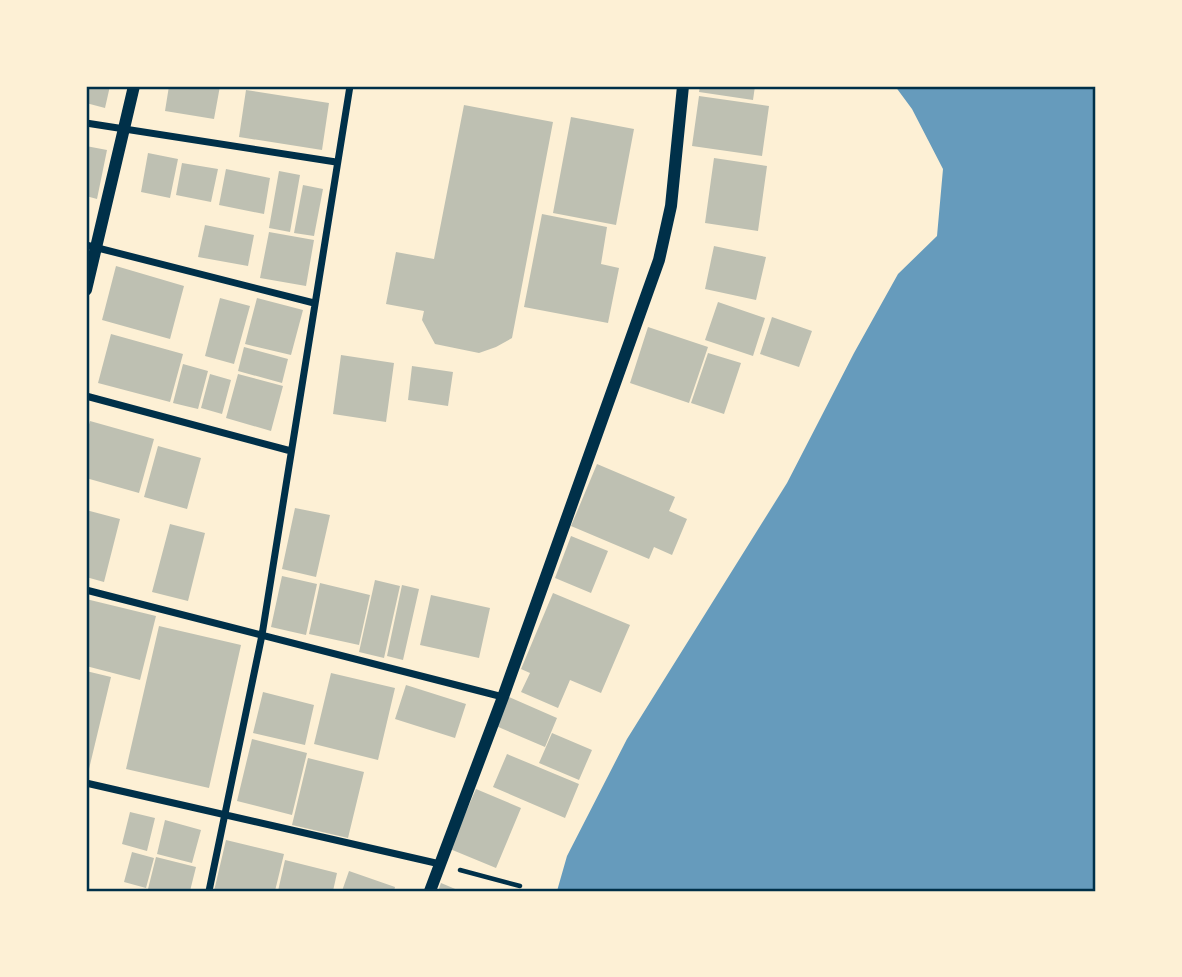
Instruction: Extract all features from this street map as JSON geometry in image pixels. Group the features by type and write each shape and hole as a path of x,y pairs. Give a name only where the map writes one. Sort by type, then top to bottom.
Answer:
{"street":[{"path":"86,290 91,246 134,86"},
{"path":"209,891 262,635 350,86"},
{"path":"430,891 503,697 659,260 671,206 683,86"},
{"path":"86,123 123,131 336,162"},
{"path":"91,246 314,303"},
{"path":"86,396 291,451"},
{"path":"86,590 503,697"},
{"path":"86,783 440,864"}],"path":[{"path":"440,864 520,886"}],"water":[{"path":"895,86 1096,86 1096,891 557,891 567,856 627,739 787,483 898,274 937,236 943,169 912,109"}],"building":[{"path":"86,86 110,86 105,108 86,103"},
{"path":"169,86 220,86 214,119 165,111"},
{"path":"700,86 755,86 753,100 699,92"},
{"path":"246,90 329,103 322,150 239,137"},
{"path":"699,96 769,106 762,156 692,146"},
{"path":"464,105 553,122 512,338 479,353 435,344 422,320 424,311 386,304 396,252 434,259"},
{"path":"571,117 634,129 616,225 553,213"},
{"path":"86,146 107,150 97,199 86,196"},
{"path":"148,153 178,159 170,198 141,192"},
{"path":"714,158 767,166 758,231 705,223"},
{"path":"182,163 218,169 211,202 176,195"},
{"path":"226,169 270,178 264,214 219,205"},
{"path":"279,171 300,175 290,232 269,228"},
{"path":"303,185 323,189 314,236 294,233"},
{"path":"542,214 607,227 601,264 619,268 608,323 524,307"},
{"path":"205,225 254,235 248,266 198,257"},
{"path":"269,232 314,240 306,286 260,278"},
{"path":"714,246 766,257 756,300 705,289"},
{"path":"116,266 184,286 170,339 102,320"},
{"path":"220,298 250,306 234,364 205,356"},
{"path":"257,298 303,310 291,355 245,344"},
{"path":"718,302 765,318 753,356 705,340"},
{"path":"772,317 812,331 799,367 760,354"},
{"path":"648,327 708,347 689,403 630,383"},
{"path":"111,334 183,354 170,402 98,383"},
{"path":"244,347 288,359 282,383 238,371"},
{"path":"708,353 741,363 724,414 691,403"},
{"path":"341,355 394,363 386,422 333,414"},
{"path":"183,364 208,371 198,409 173,403"},
{"path":"412,366 453,372 448,406 408,400"},
{"path":"210,374 231,380 222,414 201,408"},
{"path":"238,374 283,386 271,431 226,418"},
{"path":"90,421 154,439 139,493 86,478 86,435"},
{"path":"158,446 201,458 187,509 144,497"},
{"path":"597,464 675,497 669,511 687,519 672,555 654,547 649,559 571,526"},
{"path":"295,508 330,515 316,577 282,569"},
{"path":"86,510 120,519 104,582 86,577"},
{"path":"170,524 205,533 188,601 152,592"},
{"path":"571,536 608,551 591,593 555,578"},
{"path":"282,576 317,584 306,635 271,627"},
{"path":"375,580 400,586 384,658 359,652"},
{"path":"320,583 370,595 359,645 309,634"},
{"path":"402,585 419,589 403,660 387,656"},
{"path":"553,593 630,625 601,693 570,680 558,708 521,692 530,673 521,669"},
{"path":"431,595 490,608 479,658 420,645"},
{"path":"86,599 156,616 140,680 86,666"},
{"path":"159,626 241,645 209,788 126,769"},
{"path":"86,671 111,677 89,769 86,769"},
{"path":"331,673 395,688 378,760 314,744"},
{"path":"406,685 466,704 455,738 395,719"},
{"path":"263,692 314,705 305,745 253,733"},
{"path":"509,697 557,718 545,747 496,726"},
{"path":"552,733 592,750 579,780 539,763"},
{"path":"252,739 307,753 292,815 237,801"},
{"path":"507,754 579,784 565,818 493,787"},
{"path":"308,758 364,772 348,838 292,825"},
{"path":"476,789 521,808 496,868 450,849"},
{"path":"130,812 155,818 147,851 122,844"},
{"path":"165,820 201,830 192,863 157,854"},
{"path":"226,840 284,854 275,891 214,891"},
{"path":"132,852 154,858 146,888 124,882"},
{"path":"156,857 196,867 190,891 148,889"},
{"path":"285,860 337,873 333,891 278,891"},
{"path":"349,871 395,887 394,891 342,891"},
{"path":"441,883 460,891 438,891"}]}
